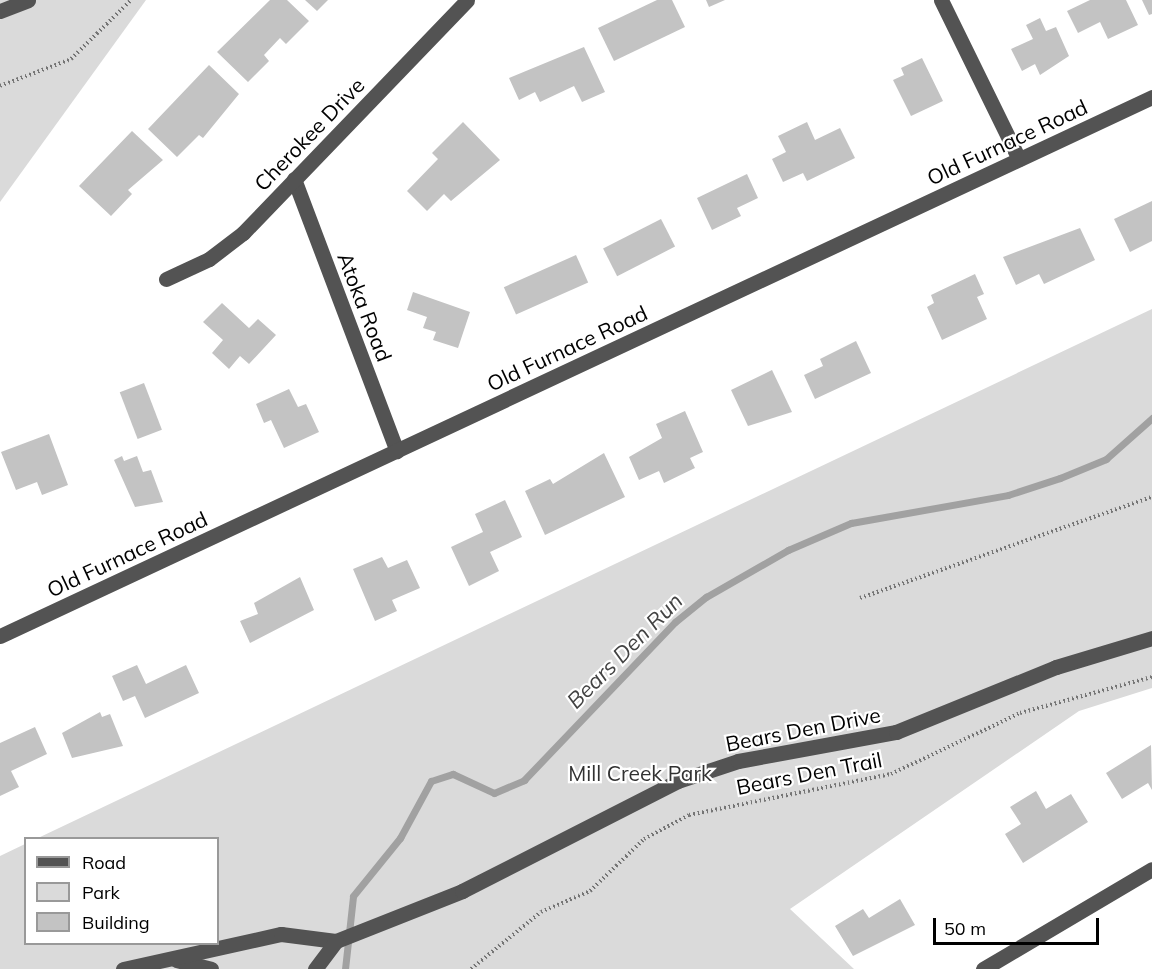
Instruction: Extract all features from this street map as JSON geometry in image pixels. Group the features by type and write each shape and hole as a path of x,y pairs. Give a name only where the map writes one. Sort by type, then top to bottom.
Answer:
{"street":[{"path":"0,11 28,0"},
{"name":"Cherokee Drive","path":"166,279 226,248 467,0"},
{"path":"941,0 1019,159"},
{"name":"Old Furnace Road","path":"0,636 1152,97"},
{"name":"Atoka Road","path":"294,179 397,450"},
{"name":"Bears Den Drive","path":"338,940 432,902 678,781 738,761 896,732 1056,667 1152,638"},
{"path":"983,969 1152,869"},
{"path":"123,969 175,960 281,934 338,940"},
{"path":"315,969 338,940"},
{"path":"175,960 211,969"}],"path":[{"path":"0,86 71,59 131,0"},
{"path":"860,598 1152,496"},
{"name":"Bears Den Trail","path":"471,969 541,912 590,891 644,839 689,815 891,774 1020,713 1152,677"}],"green space":[{"path":"0,0 146,0 0,202"},
{"name":"Mill Creek Park","path":"1152,309 1152,688 1079,711 790,909 854,969 0,969 0,856 24,844 24,945 219,945 219,837 40,837"}],"building":[{"path":"270,0 287,0 309,21 286,44 280,38 264,55 269,61 248,82 217,52"},
{"path":"305,0 328,0 317,11"},
{"path":"657,0 672,0 685,27 614,61 598,28"},
{"path":"706,0 725,0 709,7"},
{"path":"1090,0 1126,0 1138,25 1108,39 1100,22 1078,33 1067,11"},
{"path":"1142,0 1152,0 1152,14 1149,15"},
{"path":"1040,18 1046,31 1056,27 1069,56 1040,75 1035,64 1022,71 1011,49 1033,39 1026,25"},
{"path":"584,47 605,92 582,102 574,86 540,102 535,92 519,100 509,78"},
{"path":"922,58 943,101 911,116 893,80 904,75 901,68"},
{"path":"209,65 239,94 203,138 199,135 177,157 148,129"},
{"path":"463,122 500,160 451,201 444,194 427,211 407,191 438,159 432,153"},
{"path":"807,122 815,140 840,128 855,158 807,181 803,173 783,182 772,159 786,152 778,136"},
{"path":"132,131 163,160 128,190 132,194 111,216 79,186"},
{"path":"747,174 758,198 737,208 741,216 712,230 697,198"},
{"path":"1152,201 1152,241 1130,252 1114,219"},
{"path":"661,219 675,247 617,276 603,249"},
{"path":"1080,228 1095,260 1044,284 1039,274 1016,285 1003,257"},
{"path":"576,255 588,282 516,315 504,287"},
{"path":"975,274 984,294 977,297 987,319 942,340 927,307 934,303 931,295"},
{"path":"413,292 470,312 458,348 433,340 436,332 423,328 427,317 407,310"},
{"path":"222,303 249,328 258,319 276,335 249,364 240,356 229,369 212,353 223,340 203,322"},
{"path":"856,341 871,373 815,399 804,375 823,366 820,359"},
{"path":"772,370 792,412 748,426 731,390"},
{"path":"144,383 162,430 138,439 120,392"},
{"path":"289,389 298,407 306,404 319,432 284,448 271,420 264,423 256,404"},
{"path":"685,411 703,452 690,458 695,468 664,483 659,471 639,480 629,457 662,438 656,424"},
{"path":"49,434 68,485 42,495 37,482 16,490 1,452"},
{"path":"604,453 625,497 545,535 525,491 550,479 553,484"},
{"path":"122,456 124,461 137,456 143,472 151,470 163,502 135,507 114,460"},
{"path":"505,500 522,537 490,552 499,571 469,586 451,547 483,532 475,514"},
{"path":"382,557 388,568 407,560 420,588 392,600 397,611 375,621 353,569"},
{"path":"300,577 314,610 250,643 240,621 258,614 254,603"},
{"path":"137,665 146,684 186,665 199,693 145,718 135,696 123,701 112,676"},
{"path":"100,712 102,717 110,714 123,746 72,758 62,733"},
{"path":"35,727 47,754 11,771 19,787 0,796 0,743"},
{"path":"1151,745 1152,790 1148,783 1122,799 1106,773"},
{"path":"1036,791 1046,809 1071,794 1088,822 1023,863 1005,834 1021,824 1010,807"},
{"path":"900,899 915,925 853,956 835,926 863,909 869,918"}],"waterway":[{"name":"Bears Den Run","path":"345,969 353,896 400,838 431,781 453,774 494,793 524,780 675,622 706,597 788,550 851,523 1008,495 1060,478 1106,459 1152,418"}]}
